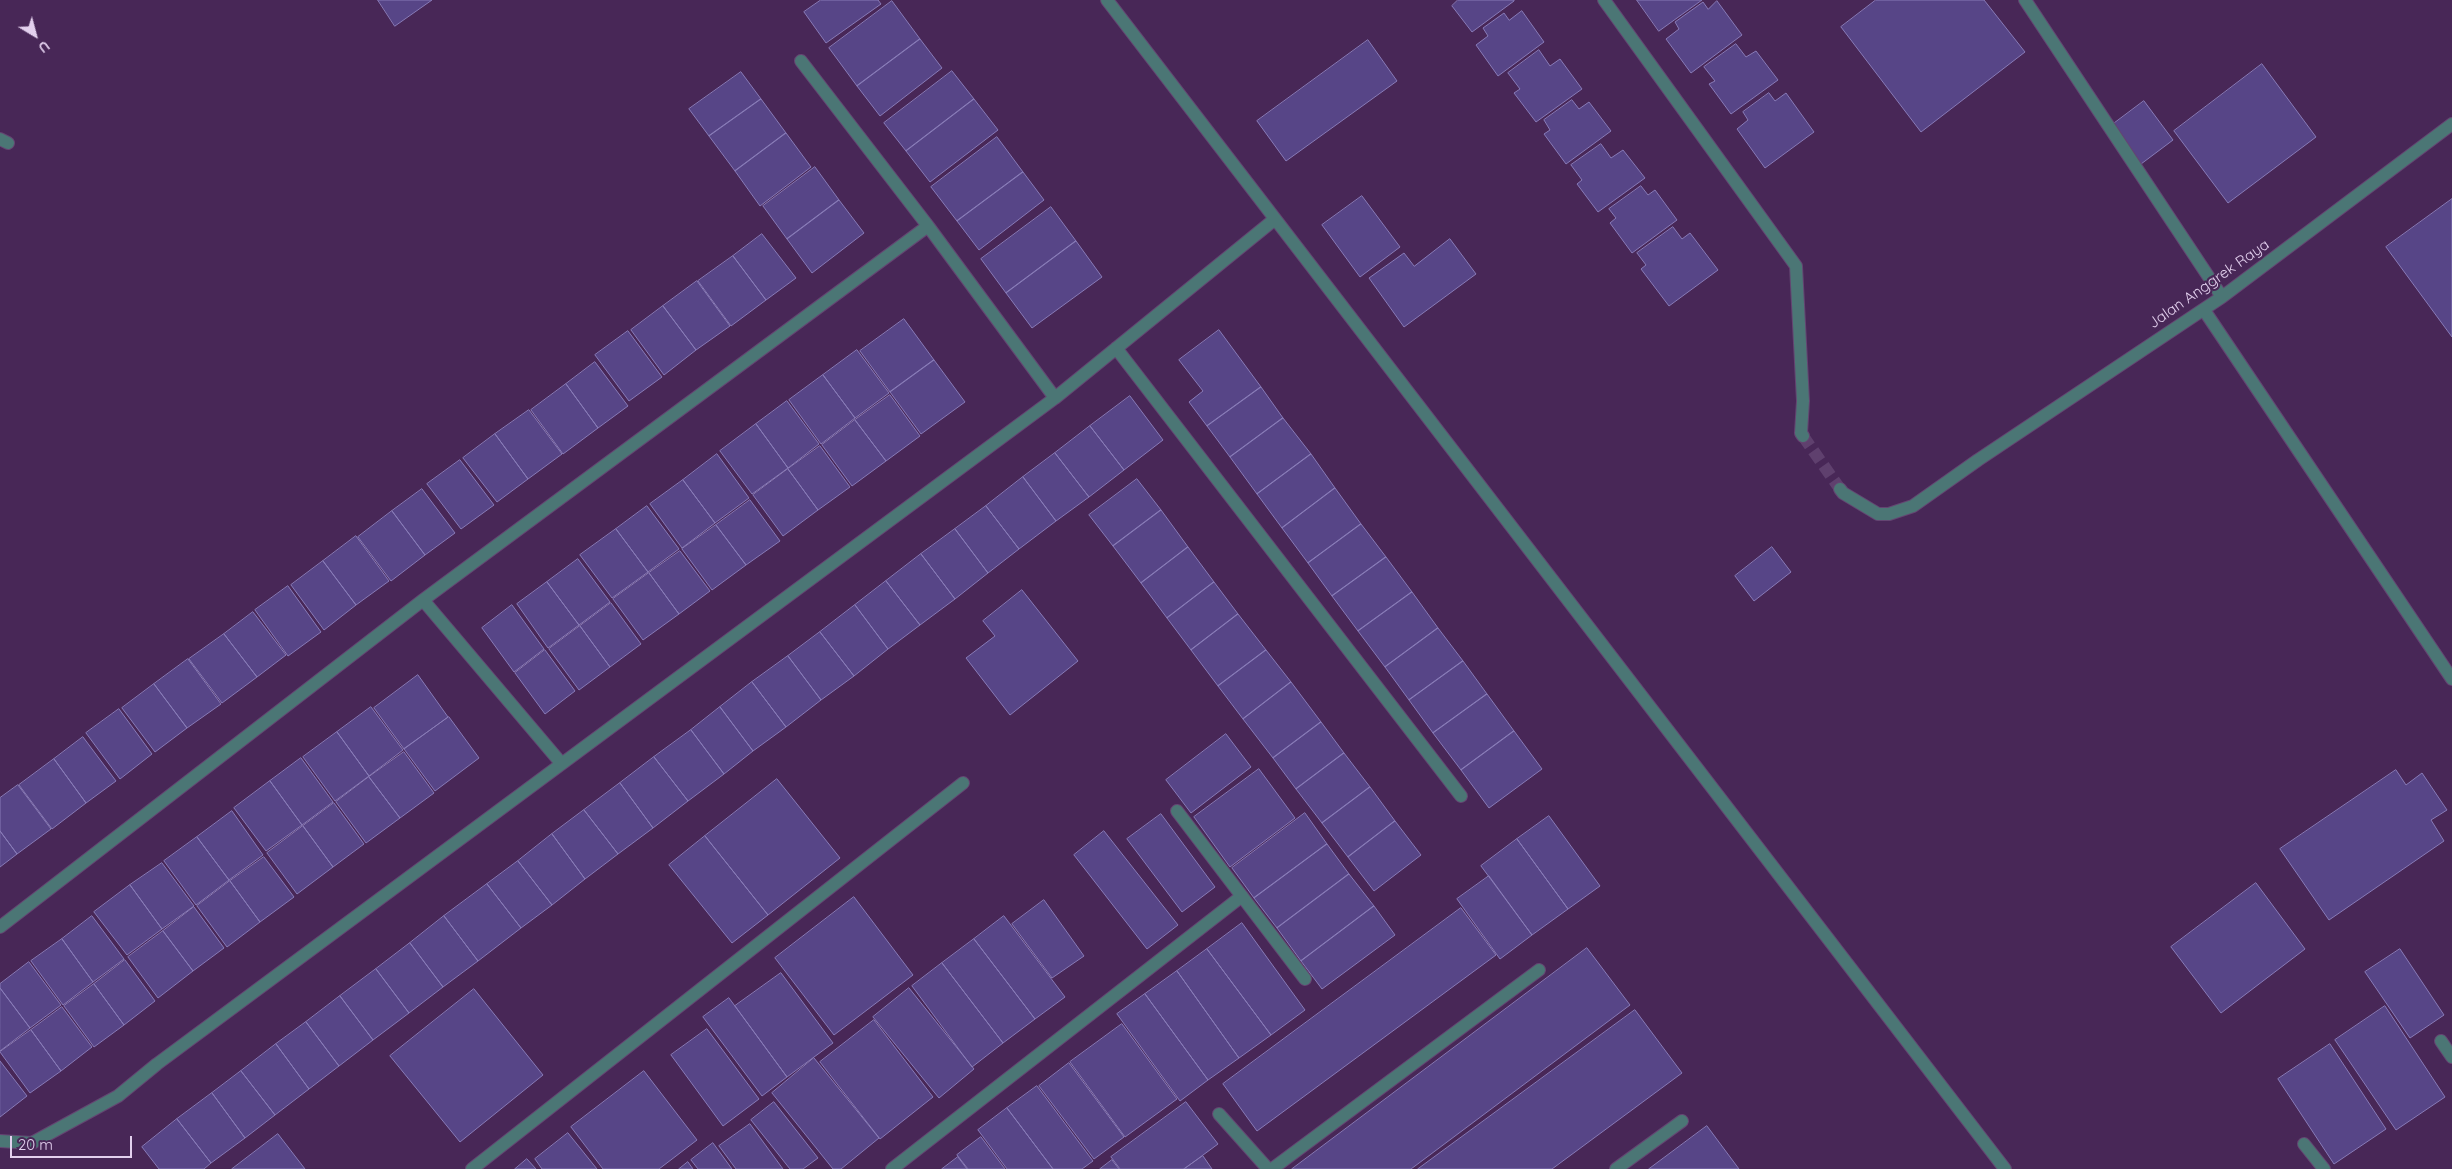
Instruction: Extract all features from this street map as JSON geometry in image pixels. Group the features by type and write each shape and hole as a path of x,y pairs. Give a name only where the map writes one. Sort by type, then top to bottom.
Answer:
{"street":[{"path":"1108,0 2005,1169"},
{"path":"1604,0 1796,266 1802,401 1801,433 1803,436"},
{"path":"2025,0 2222,297"},
{"path":"801,61 928,226 1055,398"},
{"name":"Jalan Anggrek Raya","path":"1840,489 1843,493 1878,514 1890,514 1913,506 1978,460 2204,310 2452,124"},
{"path":"0,1141 32,1143 118,1096 157,1064 1055,398 1275,219"},
{"path":"0,927 423,600 928,226"},
{"path":"2204,310 2452,679"},
{"path":"1116,348 1461,796"},
{"path":"423,600 561,764"},
{"path":"472,1169 963,783"},
{"path":"1177,811 1305,979"},
{"path":"892,1169 1242,896"},
{"path":"1272,1169 1538,970"},
{"path":"2441,1040 2452,1057"},
{"path":"1219,1114 1268,1169"},
{"path":"1616,1169 1682,1121"},
{"path":"2304,1144 2324,1169"}],"building":[{"path":"378,0 432,0 395,26"},
{"path":"821,0 878,0 881,4 826,43 804,12"},
{"path":"1458,0 1514,1 1472,32 1452,6"},
{"path":"1637,0 1702,0 1659,31"},
{"path":"1876,0 1984,0 2025,52 1921,132 1841,27"},
{"path":"892,1 920,39 857,86 829,48"},
{"path":"1717,1 1742,35 1691,73 1666,39 1679,29 1675,22 1703,2 1708,9"},
{"path":"1522,11 1544,42 1498,76 1476,45 1488,36 1483,28 1504,13 1509,20"},
{"path":"920,39 942,68 880,116 857,86"},
{"path":"1368,40 1397,81 1286,161 1257,121"},
{"path":"1736,44 1746,57 1756,51 1778,80 1731,114 1709,84 1715,81 1704,67"},
{"path":"1539,50 1550,66 1560,59 1582,89 1536,122 1514,93 1520,89 1508,73"},
{"path":"2262,64 2316,137 2228,203 2174,131"},
{"path":"952,71 974,99 906,151 884,123"},
{"path":"741,72 761,99 709,136 689,109"},
{"path":"1769,93 1775,101 1786,93 1814,132 1765,168 1737,129 1748,120 1743,112"},
{"path":"761,99 786,133 735,171 709,136"},
{"path":"974,99 998,130 930,182 906,151"},
{"path":"1572,100 1579,109 1589,102 1611,131 1566,164 1544,134 1550,130 1544,120"},
{"path":"2144,101 2173,140 2141,164 2112,125"},
{"path":"786,133 811,167 760,206 735,171"},
{"path":"997,137 1023,172 957,221 931,187"},
{"path":"1601,144 1611,158 1623,150 1645,178 1598,212 1577,184 1582,180 1571,165"},
{"path":"815,167 839,200 787,239 763,206"},
{"path":"1023,172 1044,200 979,250 957,221"},
{"path":"1641,186 1648,195 1655,190 1677,220 1632,253 1610,223 1616,218 1609,209"},
{"path":"1362,196 1400,247 1360,277 1322,225"},
{"path":"2452,199 2452,337 2386,247"},
{"path":"839,200 864,233 812,273 787,239"},
{"path":"1051,207 1076,241 1006,293 981,259"},
{"path":"1673,227 1682,239 1690,233 1718,270 1669,306 1641,269 1646,265 1637,253"},
{"path":"762,234 796,278 766,300 733,256"},
{"path":"1450,239 1476,274 1404,327 1369,278 1404,253 1414,266"},
{"path":"1076,241 1102,277 1032,328 1006,293"},
{"path":"733,256 766,300 731,326 698,281"},
{"path":"697,281 730,326 696,350 663,306"},
{"path":"663,306 696,350 664,375 631,330"},
{"path":"904,319 934,360 890,392 860,351"},
{"path":"1219,330 1261,387 1207,426 1189,402 1203,391 1179,360"},
{"path":"628,331 662,377 629,401 595,355"},
{"path":"857,350 889,393 855,418 823,375"},
{"path":"934,360 965,402 921,434 890,392"},
{"path":"595,362 628,406 598,428 566,384"},
{"path":"823,375 855,418 821,444 789,400"},
{"path":"566,384 598,428 563,454 531,410"},
{"path":"1261,387 1283,418 1230,457 1207,426"},
{"path":"890,395 920,436 886,461 855,420"},
{"path":"1130,396 1163,440 1124,470 1090,426"},
{"path":"787,401 819,444 788,468 756,424"},
{"path":"529,410 562,454 528,479 495,434"},
{"path":"1283,418 1311,454 1257,494 1230,457"},
{"path":"855,420 886,461 852,486 822,445"},
{"path":"756,424 788,468 752,494 720,451"},
{"path":"1090,426 1124,470 1089,497 1055,453"},
{"path":"495,434 528,479 497,502 463,458"},
{"path":"820,446 850,487 818,510 788,469"},
{"path":"1055,453 1089,497 1056,521 1023,477"},
{"path":"717,454 749,498 715,523 683,480"},
{"path":"1311,454 1335,488 1282,528 1257,494"},
{"path":"460,460 494,505 461,529 427,484"},
{"path":"788,469 818,510 783,536 753,495"},
{"path":"1023,477 1056,521 1019,549 986,506"},
{"path":"1137,479 1161,510 1113,546 1089,515"},
{"path":"683,480 715,523 682,548 650,504"},
{"path":"1335,488 1361,524 1308,563 1282,528"},
{"path":"422,489 455,533 425,555 392,511"},
{"path":"750,500 780,541 746,565 716,525"},
{"path":"647,506 679,549 648,572 616,529"},
{"path":"986,506 1019,549 988,573 955,529"},
{"path":"1161,510 1188,547 1141,583 1113,546"},
{"path":"392,511 425,555 391,581 358,537"},
{"path":"1361,524 1386,557 1332,596 1308,563"},
{"path":"716,525 746,565 712,590 682,549"},
{"path":"616,529 648,572 612,598 580,555"},
{"path":"955,529 988,573 955,599 921,554"},
{"path":"356,536 389,581 356,605 323,561"},
{"path":"1188,547 1214,582 1167,618 1141,583"},
{"path":"1772,547 1791,572 1754,601 1735,576"},
{"path":"680,551 710,591 679,614 649,573"},
{"path":"921,554 955,599 920,625 886,581"},
{"path":"1386,557 1412,592 1358,631 1332,596"},
{"path":"578,559 610,602 579,625 547,582"},
{"path":"323,561 356,605 324,630 291,585"},
{"path":"649,573 679,614 643,640 613,599"},
{"path":"886,581 920,625 888,649 855,605"},
{"path":"547,582 579,625 548,648 517,604"},
{"path":"1214,582 1238,614 1191,650 1167,618"},
{"path":"288,586 321,632 288,656 255,610"},
{"path":"1022,590 1078,661 1010,715 966,658 995,636 983,621"},
{"path":"1412,592 1438,628 1385,667 1358,631"},
{"path":"611,603 641,644 610,667 580,626"},
{"path":"512,605 544,649 514,672 482,628"},
{"path":"855,605 888,649 854,676 820,632"},
{"path":"253,612 286,655 257,677 224,634"},
{"path":"1238,614 1266,650 1218,686 1191,650"},
{"path":"580,626 610,667 579,690 549,649"},
{"path":"1438,628 1463,661 1409,700 1385,667"},
{"path":"820,632 854,676 821,700 788,656"},
{"path":"224,634 257,677 222,703 189,659"},
{"path":"545,650 575,691 545,714 515,673"},
{"path":"1266,650 1291,682 1243,719 1218,686"},
{"path":"788,656 821,700 786,727 752,682"},
{"path":"188,659 221,704 187,728 154,684"},
{"path":"1463,661 1487,694 1433,733 1409,700"},
{"path":"418,675 448,717 404,749 374,708"},
{"path":"752,682 786,727 753,751 720,707"},
{"path":"1291,682 1321,722 1273,758 1243,719"},
{"path":"154,684 187,728 155,752 122,708"},
{"path":"1487,694 1514,731 1461,770 1433,733"},
{"path":"371,707 403,750 369,776 337,732"},
{"path":"720,707 753,751 724,774 691,730"},
{"path":"119,709 152,754 120,779 86,733"},
{"path":"449,717 479,758 435,791 404,749"},
{"path":"1321,722 1344,753 1296,789 1273,758"},
{"path":"691,730 724,774 688,801 654,757"},
{"path":"1514,731 1542,769 1489,808 1461,770"},
{"path":"337,732 369,776 335,801 303,757"},
{"path":"1226,734 1251,767 1191,813 1166,780"},
{"path":"83,737 116,781 86,803 54,759"},
{"path":"404,752 434,793 400,818 369,777"},
{"path":"1344,753 1370,787 1322,823 1296,789"},
{"path":"654,757 688,801 653,828 620,783"},
{"path":"301,758 333,802 302,825 270,781"},
{"path":"54,759 86,803 52,829 19,785"},
{"path":"1259,769 1295,818 1230,867 1194,817"},
{"path":"2396,770 2406,785 2422,773 2447,810 2431,820 2444,841 2329,920 2280,849"},
{"path":"369,777 400,818 366,843 336,802"},
{"path":"777,779 840,858 768,915 705,836"},
{"path":"270,781 302,825 266,851 234,808"},
{"path":"620,783 653,828 618,854 584,810"},
{"path":"18,785 51,829 17,854 0,831 0,798"},
{"path":"1370,787 1395,821 1348,857 1322,823"},
{"path":"334,803 364,844 333,867 303,826"},
{"path":"584,810 618,854 585,879 552,834"},
{"path":"232,811 263,855 229,880 197,837"},
{"path":"1305,813 1327,844 1254,898 1232,868"},
{"path":"1161,814 1215,887 1182,912 1127,839"},
{"path":"1549,816 1600,886 1568,909 1517,839"},
{"path":"1395,821 1421,855 1374,891 1348,857"},
{"path":"303,826 333,867 297,894 267,853"},
{"path":"0,831 17,854 0,867"},
{"path":"1104,831 1178,925 1147,949 1074,855"},
{"path":"552,834 585,879 552,905 518,861"},
{"path":"705,836 768,915 732,943 669,865"},
{"path":"197,837 229,880 196,905 164,861"},
{"path":"1517,839 1568,909 1532,935 1481,866"},
{"path":"1327,844 1349,874 1277,928 1254,898"},
{"path":"264,857 294,897 260,922 230,881"},
{"path":"518,861 552,905 521,928 487,884"},
{"path":"162,863 194,906 162,929 130,885"},
{"path":"1349,874 1374,906 1301,961 1277,928"},
{"path":"1489,876 1532,935 1500,959 1457,899"},
{"path":"230,881 260,922 227,947 197,906"},
{"path":"2256,883 2305,949 2221,1013 2171,947"},
{"path":"487,884 521,928 478,961 444,916"},
{"path":"130,885 162,929 127,955 94,912"},
{"path":"854,897 913,975 834,1035 775,958"},
{"path":"1044,900 1084,956 1052,978 1012,924"},
{"path":"1374,906 1395,935 1322,989 1301,961"},
{"path":"194,907 224,948 193,971 163,931"},
{"path":"1461,908 1496,955 1257,1131 1223,1084"},
{"path":"92,916 124,959 93,982 62,939"},
{"path":"444,916 478,961 443,987 410,943"},
{"path":"1004,916 1065,997 1035,1019 974,939"},
{"path":"1242,923 1305,1010 1271,1035 1207,949"},
{"path":"163,931 193,971 158,998 128,957"},
{"path":"62,939 93,982 63,1005 31,961"},
{"path":"974,939 1035,1019 1003,1043 942,963"},
{"path":"410,943 443,987 409,1013 376,969"},
{"path":"1587,948 1630,1005 1411,1169 1292,1169"},
{"path":"1207,949 1271,1035 1239,1058 1177,971"},
{"path":"2400,949 2444,1015 2410,1038 2365,972"},
{"path":"125,960 155,1001 124,1025 94,984"},
{"path":"29,962 61,1005 30,1028 0,988 0,984"},
{"path":"942,963 1003,1043 972,1067 912,986"},
{"path":"376,969 409,1013 373,1040 340,996"},
{"path":"1177,971 1239,1058 1208,1080 1145,994"},
{"path":"781,973 833,1043 787,1077 735,1006"},
{"path":"94,984 124,1025 94,1047 64,1006"},
{"path":"0,988 30,1028 0,1051"},
{"path":"909,988 974,1069 939,1098 873,1017"},
{"path":"474,989 543,1075 460,1142 390,1056"},
{"path":"1145,994 1208,1080 1180,1101 1117,1014"},
{"path":"340,996 373,1040 339,1066 306,1022"},
{"path":"729,998 787,1077 762,1096 703,1017"},
{"path":"2385,1006 2445,1097 2396,1130 2335,1040"},
{"path":"62,1007 92,1047 61,1071 31,1030"},
{"path":"1635,1010 1682,1073 1552,1169 1418,1169"},
{"path":"874,1020 933,1097 880,1139 820,1062"},
{"path":"306,1022 339,1066 309,1089 276,1044"},
{"path":"1122,1024 1177,1099 1125,1137 1070,1062"},
{"path":"707,1029 759,1099 723,1126 671,1055"},
{"path":"31,1030 61,1071 30,1093 0,1052"},
{"path":"276,1044 309,1089 275,1115 241,1071"},
{"path":"2330,1044 2386,1129 2334,1164 2278,1079"},
{"path":"814,1058 879,1138 841,1169 833,1169 772,1093"},
{"path":"0,1061 27,1096 0,1117"},
{"path":"1069,1063 1124,1137 1094,1159 1039,1086"},
{"path":"241,1071 275,1115 245,1138 212,1093"},
{"path":"644,1071 697,1140 659,1169 603,1169 571,1127"},
{"path":"1037,1086 1093,1161 1082,1169 1053,1169 1007,1108"},
{"path":"212,1093 245,1138 211,1163 177,1119"},
{"path":"774,1102 818,1158 803,1169 790,1169 751,1120"},
{"path":"1186,1102 1218,1144 1184,1169 1120,1169 1111,1157"},
{"path":"1007,1108 1053,1169 1007,1169 978,1130"},
{"path":"177,1119 211,1163 204,1169 159,1169 142,1147"},
{"path":"750,1124 783,1169 736,1169 719,1146"},
{"path":"1707,1126 1739,1169 1649,1169"},
{"path":"568,1133 597,1169 542,1169 535,1159"},
{"path":"278,1134 305,1169 232,1169"},
{"path":"981,1137 1005,1169 968,1169 957,1155"},
{"path":"713,1143 732,1169 698,1169 691,1160"},
{"path":"1203,1156 1212,1169 1184,1169"},
{"path":"958,1157 967,1169 942,1169"},
{"path":"527,1159 536,1169 515,1169"},
{"path":"1112,1160 1119,1169 1100,1169"},
{"path":"688,1162 693,1169 679,1169"}],"tunnel":[{"path":"1803,436 1840,489"}]}
